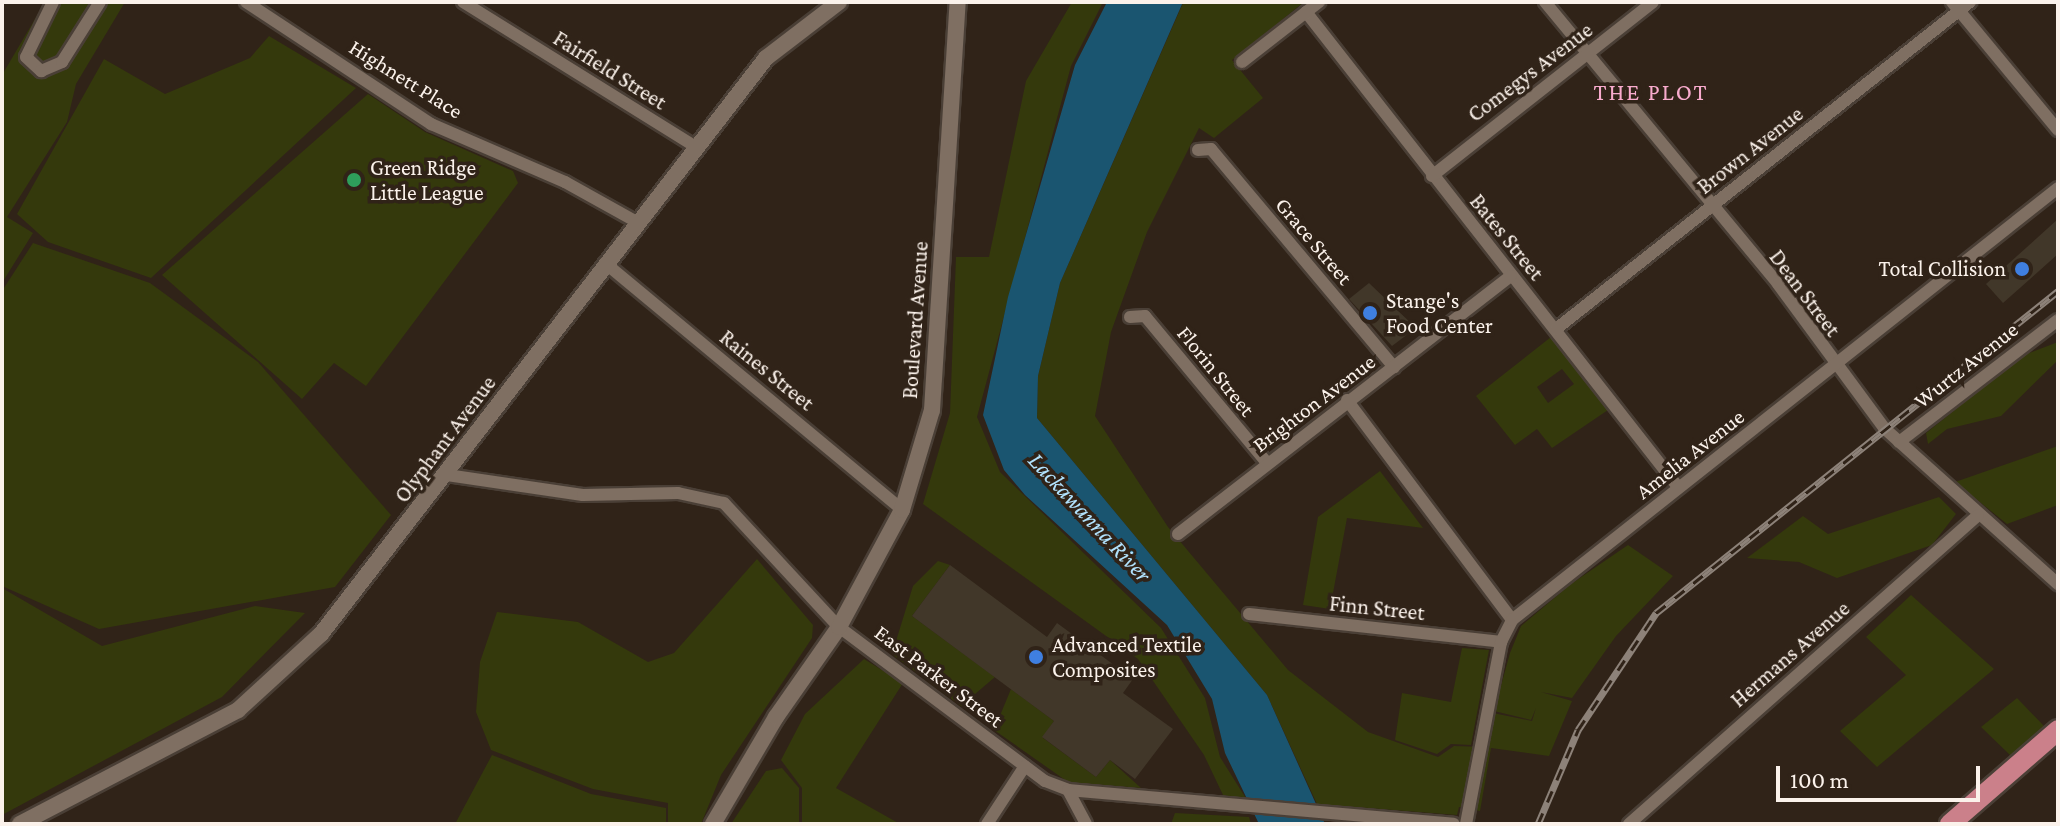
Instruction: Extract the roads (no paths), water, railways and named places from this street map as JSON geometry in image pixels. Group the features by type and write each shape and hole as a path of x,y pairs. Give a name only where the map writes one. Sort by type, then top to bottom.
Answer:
{"main road":[{"path":"1950,824 2058,730"}],"street":[{"path":"53,2 26,57 41,71 62,62 100,2"},
{"name":"Highnett Place","path":"246,2 431,124 565,182 637,222"},
{"name":"Fairfield Street","path":"463,2 694,146"},
{"name":"Olyphant Avenue","path":"20,824 238,710 321,634 447,475 694,146 766,58 839,2"},
{"name":"Boulevard Avenue","path":"713,824 776,717 839,627 902,510 932,410 958,2"},
{"path":"1242,62 1319,2"},
{"name":"Dean Street","path":"1545,2 1710,207 1778,284 1836,368 1899,442 2058,584"},
{"name":"Comegys Avenue","path":"1432,176 1653,2"},
{"name":"Brown Avenue","path":"1556,329 1956,6 1970,2"},
{"path":"1956,6 2058,130"},
{"name":"Bates Street","path":"1306,12 1678,487"},
{"name":"Grace Street","path":"1198,150 1211,149 1394,367"},
{"name":"Amelia Avenue","path":"1466,824 1501,642 1512,620 1678,487 1836,368 2058,188"},
{"name":"Raines Street","path":"605,263 902,510"},
{"name":"Brighton Avenue","path":"1178,534 1347,400 1511,276"},
{"name":"Florin Street","path":"1130,317 1145,316 1267,463"},
{"name":"Wurtz Avenue","path":"1899,442 2058,320"},
{"path":"1347,400 1512,620"},
{"name":"East Parker Street","path":"447,475 583,495 678,493 724,503 839,627 1025,766 1068,790 1191,804 1454,824"},
{"name":"Hermans Avenue","path":"1629,824 1978,515"},
{"name":"Finn Street","path":"1249,614 1501,642"},
{"path":"987,824 1025,766"},
{"path":"1068,790 1086,824"}],"water":[{"name":"Lackawanna River","path":"1107,2 1183,2 1060,283 1038,376 1037,418 1267,695 1325,824 1259,824 1225,753 1212,699 1167,625 1025,495 1004,470 983,415 1008,297 1075,65"}],"railway":[{"path":"1538,824 1578,730 1656,613 2058,291"}],"place":[{"name":"Green Ridge Little League","path":"354,180"},
{"name":"Total Collision","path":"2022,269"},
{"name":"Stange's Food Center","path":"1370,313"},
{"name":"Advanced Textile Composites","path":"1036,657"}],"district":[{"name":"THE PLOT","path":"1651,92"}]}
